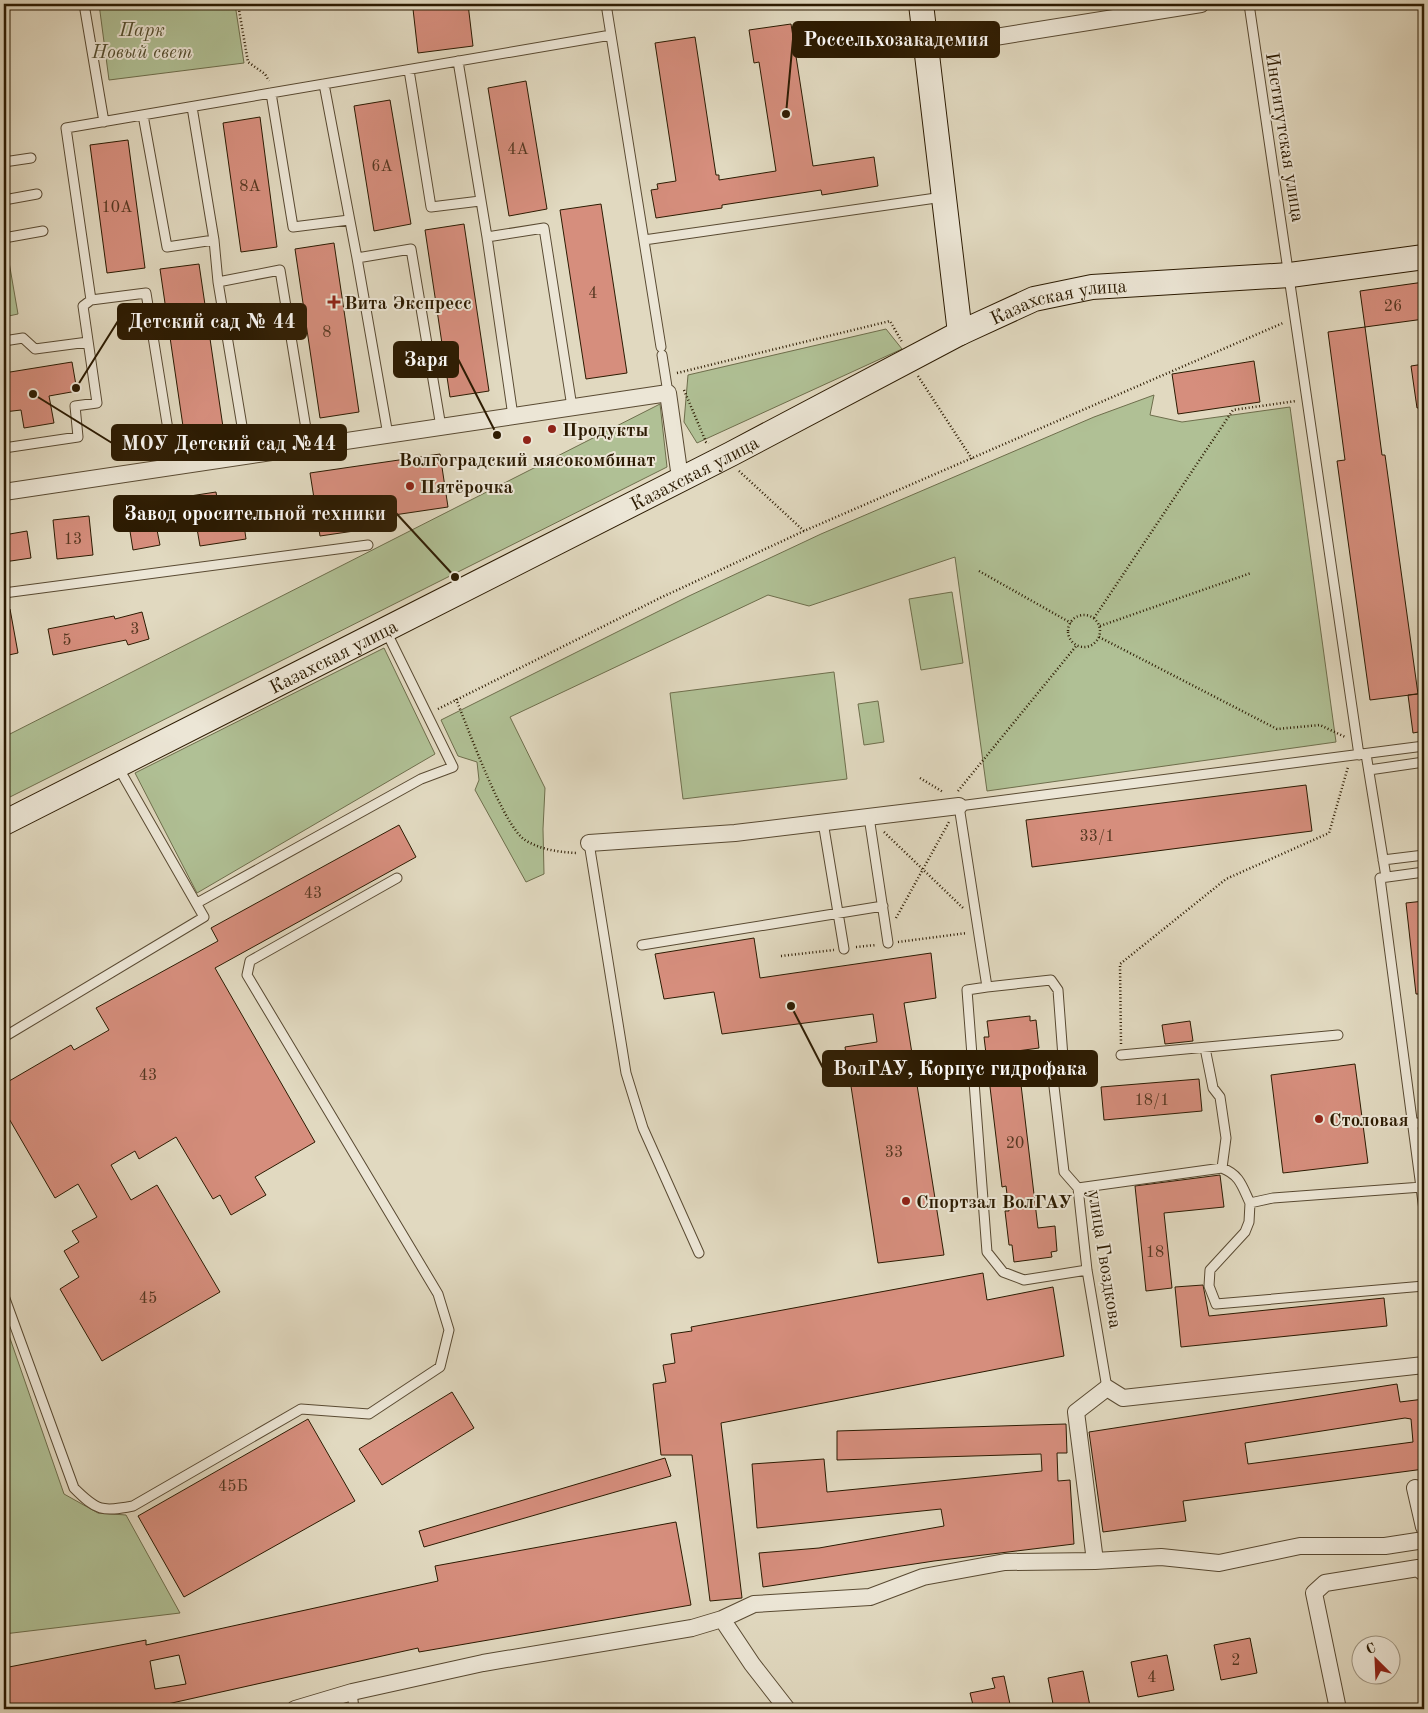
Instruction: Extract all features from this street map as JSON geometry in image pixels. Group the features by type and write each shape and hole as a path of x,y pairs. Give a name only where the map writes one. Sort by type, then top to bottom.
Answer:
{"main road":[{"path":"921,4 960,333"},
{"name":"Казахская улица","path":"4,823 680,478 731,454 960,333 1034,299 1092,287 1290,275 1424,257"}],"street":[{"path":"927,48 1201,4"},
{"path":"4,492 668,393 680,478"},
{"path":"590,848 869,817 956,801"},
{"path":"1094,1561 1076,1412 1107,1388 1123,1398 1424,1365"},
{"path":"1415,1488 1424,1527"},
{"path":"295,1709 352,1692 483,1663 692,1628 722,1619 754,1604 870,1597 923,1577 1006,1562 1094,1561 1161,1557 1219,1563 1300,1546 1385,1546 1424,1540"},
{"path":"1338,1709 1314,1594 1325,1582 1418,1568 1424,1573"},
{"path":"722,1619 752,1664 787,1709"}],"lane":[{"path":"84,4 104,122"},
{"path":"606,4 668,393"},
{"name":"Институтская улица","path":"1249,4 1359,755 1369,770 1386,877"},
{"path":"91,300 66,128 611,35"},
{"path":"458,61 487,237 513,416"},
{"path":"409,70 431,207 480,201"},
{"path":"324,84 388,435"},
{"path":"272,93 293,227 349,220"},
{"path":"192,107 214,240 218,282 247,456"},
{"path":"143,115 167,247 214,240"},
{"path":"4,162 31,158"},
{"path":"4,200 37,194"},
{"path":"644,240 943,197"},
{"path":"487,237 544,228 572,407"},
{"path":"4,238 43,231"},
{"path":"357,258 411,249 441,427"},
{"path":"218,282 280,270 309,447"},
{"path":"4,448 78,437 75,406 97,403 83,306 91,300 146,293 174,467"},
{"path":"4,341 23,338 35,349 88,342"},
{"path":"4,593 368,545"},
{"path":"197,904 420,779 454,767 385,629"},
{"path":"1087,1270 1024,1280 1003,1272 988,1252 967,990 987,987 956,801 1424,746"},
{"path":"1369,770 1424,762"},
{"path":"4,1037 204,917 117,764"},
{"path":"869,817 887,939"},
{"path":"823,822 844,949"},
{"path":"590,848 626,1073 643,1128 699,1253"},
{"path":"1383,860 1424,855"},
{"path":"1424,872 1380,878 1424,1210"},
{"path":"4,1296 74,1488 88,1502 107,1511 133,1506 301,1409 369,1414 440,1367 449,1330 438,1294 247,975 250,961 397,878"},
{"path":"642,945 882,906"},
{"name":"улица Гвоздкова","path":"987,987 1051,980 1058,990 1063,1058 1053,1078 1064,1172 1078,1188 1087,1270 1107,1388"},
{"path":"1121,1055 1338,1035"},
{"path":"1205,1048 1213,1088 1220,1097 1226,1138 1222,1168"},
{"path":"1413,1124 1424,1122"},
{"path":"1078,1188 1222,1168 1232,1172 1239,1178 1250,1203 1249,1222 1245,1232 1210,1270 1209,1286 1216,1304 1424,1286"},
{"path":"1250,1203 1273,1198 1422,1187"},
{"path":"352,1692 354,1709"}],"path":[{"path":"238,4 248,62 266,74 272,93"},
{"path":"428,715 456,699 669,594 804,531 1296,319"},
{"path":"666,375 890,321 912,358 921,383 972,459"},
{"path":"1094,618 1233,410 1308,399"},
{"path":"979,571 1071,622"},
{"path":"1100,626 1251,573"},
{"path":"1084,615 1094,618 1100,626 1099,637 1092,645 1077,645 1073,642 1068,632 1071,622 1084,615"},
{"path":"1099,637 1277,729 1320,725 1357,742"},
{"path":"887,939 956,801 1077,645"},
{"path":"4,680 7,668"},
{"path":"456,699 503,812 524,840 556,852 590,848"},
{"path":"1121,1055 1120,964 1226,879 1329,833 1359,755"},
{"path":"869,817 977,923"}],"green space":[{"name":"Парк Новый свет","path":"99,4 235,4 244,63 109,80"},
{"path":"9,262 18,314 4,317 4,263"},
{"path":"886,329 902,349 697,443 684,422 688,375"},
{"path":"1154,395 1150,415 1182,422 1290,407 1336,742 987,791 955,557 809,606 768,595 510,717 545,788 543,829 544,874 526,882 475,790 479,780 477,762 458,756 441,720 689,596 821,534 1094,417"},
{"path":"660,404 667,467 4,800 6,736"},
{"path":"952,592 963,663 921,670 909,599"},
{"path":"384,648 435,754 197,893 135,773"},
{"path":"834,672 847,779 683,799 670,693"},
{"path":"878,701 884,742 864,745 858,704"},
{"path":"4,1321 64,1494 98,1513 126,1515 180,1613 4,1634"}],"building":[{"path":"468,4 473,46 418,53 413,9"},
{"path":"791,24 813,166 874,157 878,186 822,195 821,190 722,205 722,208 656,218 651,190 658,189 657,184 676,181 655,43 695,37 716,175 719,175 719,180 776,171 759,62 754,63 749,30"},
{"path":"526,81 547,209 509,216 488,88"},
{"path":"390,100 411,224 374,231 354,106"},
{"path":"260,117 277,247 241,252 223,123"},
{"path":"128,140 145,268 107,273 90,145"},
{"path":"601,204 627,373 586,379 560,210"},
{"path":"464,224 489,391 450,397 425,230"},
{"path":"334,243 359,412 320,418 295,249"},
{"path":"199,264 223,427 184,433 160,269"},
{"path":"1424,282 1424,319 1365,327 1360,291"},
{"path":"1365,327 1418,694 1370,700 1337,461 1345,460 1328,332"},
{"path":"1254,361 1260,402 1178,414 1172,374"},
{"path":"72,362 77,391 49,396 54,423 24,428 21,410 4,412 4,373"},
{"path":"1424,364 1424,407 1417,408 1411,366"},
{"path":"440,454 448,507 367,519 368,529 320,536 310,473"},
{"path":"216,492 221,522 243,518 246,539 200,546 195,517 180,519 177,498"},
{"path":"89,516 93,555 57,559 53,520"},
{"path":"155,520 160,545 133,550 129,525"},
{"path":"27,531 31,558 4,562 4,535"},
{"path":"10,609 18,653 4,656 4,610"},
{"path":"142,612 149,639 128,645 126,640 53,655 48,629 114,616 115,619"},
{"path":"1424,693 1424,731 1413,733 1408,695"},
{"path":"1306,785 1312,831 1032,867 1026,820"},
{"path":"399,825 416,857 215,968 315,1142 255,1177 266,1195 231,1215 220,1195 213,1199 176,1137 139,1159 135,1151 111,1165 131,1200 157,1185 220,1292 102,1361 60,1289 79,1277 64,1251 79,1242 72,1231 97,1217 78,1184 55,1198 4,1110 4,1084 71,1045 74,1050 109,1030 96,1008 218,941 211,928"},
{"path":"1424,901 1424,994 1416,994 1406,903"},
{"path":"754,938 760,978 931,953 936,998 904,1003 944,1255 878,1263 845,1047 877,1042 873,1014 722,1034 714,992 664,999 655,954"},
{"path":"1030,1016 1030,1021 1036,1020 1039,1048 1017,1051 1038,1228 1055,1226 1057,1251 1051,1252 1052,1257 1014,1262 1012,1245 1009,1245 1005,1211 1009,1211 1006,1186 1002,1187 984,1037 989,1037 987,1021"},
{"path":"1190,1021 1193,1041 1165,1044 1162,1025"},
{"name":"Столовая","path":"1355,1064 1368,1163 1283,1173 1271,1075"},
{"path":"1199,1079 1202,1111 1104,1120 1101,1087"},
{"path":"1220,1175 1224,1207 1164,1213 1172,1288 1146,1291 1135,1186"},
{"path":"983,1273 987,1300 1053,1287 1064,1356 721,1423 742,1598 710,1601 692,1455 661,1455 653,1384 666,1382 663,1365 675,1363 671,1334 692,1331 691,1327"},
{"path":"1203,1285 1209,1316 1384,1298 1387,1326 1181,1347 1175,1287"},
{"path":"1397,1384 1400,1402 1424,1399 1424,1469 1183,1501 1186,1521 1103,1532 1089,1432","holes":["1405,1418 1411,1419 1413,1442 1248,1464 1245,1443"]},
{"path":"452,1392 474,1428 382,1485 359,1449"},
{"path":"308,1419 355,1501 184,1597 138,1516"},
{"path":"1066,1424 1067,1453 1057,1453 1058,1481 1070,1480 1074,1544 934,1561 763,1587 759,1553 819,1548 944,1526 941,1509 757,1528 752,1464 824,1459 827,1492 1042,1471 1041,1454 837,1460 837,1431"},
{"path":"665,1458 671,1476 424,1547 419,1531"},
{"path":"676,1522 691,1605 419,1652 418,1648 145,1709 4,1709 4,1668 146,1640 146,1645 438,1581 435,1566","holes":["179,1655 186,1684 155,1689 150,1661"]},
{"path":"1250,1638 1257,1673 1221,1680 1214,1645"},
{"path":"1167,1655 1174,1690 1138,1697 1131,1662"},
{"path":"1083,1671 1090,1706 1074,1709 1054,1709 1048,1678"},
{"path":"1004,1676 1011,1709 974,1709 970,1693 995,1688 992,1678"}],"place":[{"name":"Россельхозакадемия","path":"786,114"},
{"name":"Вита Экспресс","path":"334,302"},
{"name":"Детский сад № 44","path":"76,388"},
{"name":"МОУ Детский сад №44","path":"33,394"},
{"name":"Продукты","path":"552,429"},
{"name":"Заря","path":"497,435"},
{"name":"Волгоградский мясокомбинат","path":"527,440"},
{"name":"Пятёрочка","path":"410,486"},
{"name":"Завод оросительной техники","path":"455,577"},
{"name":"ВолГАУ, Корпус гидрофака","path":"791,1006"},
{"name":"Столовая","path":"1319,1119"},
{"name":"Спортзал ВолГАУ","path":"906,1201"}]}
